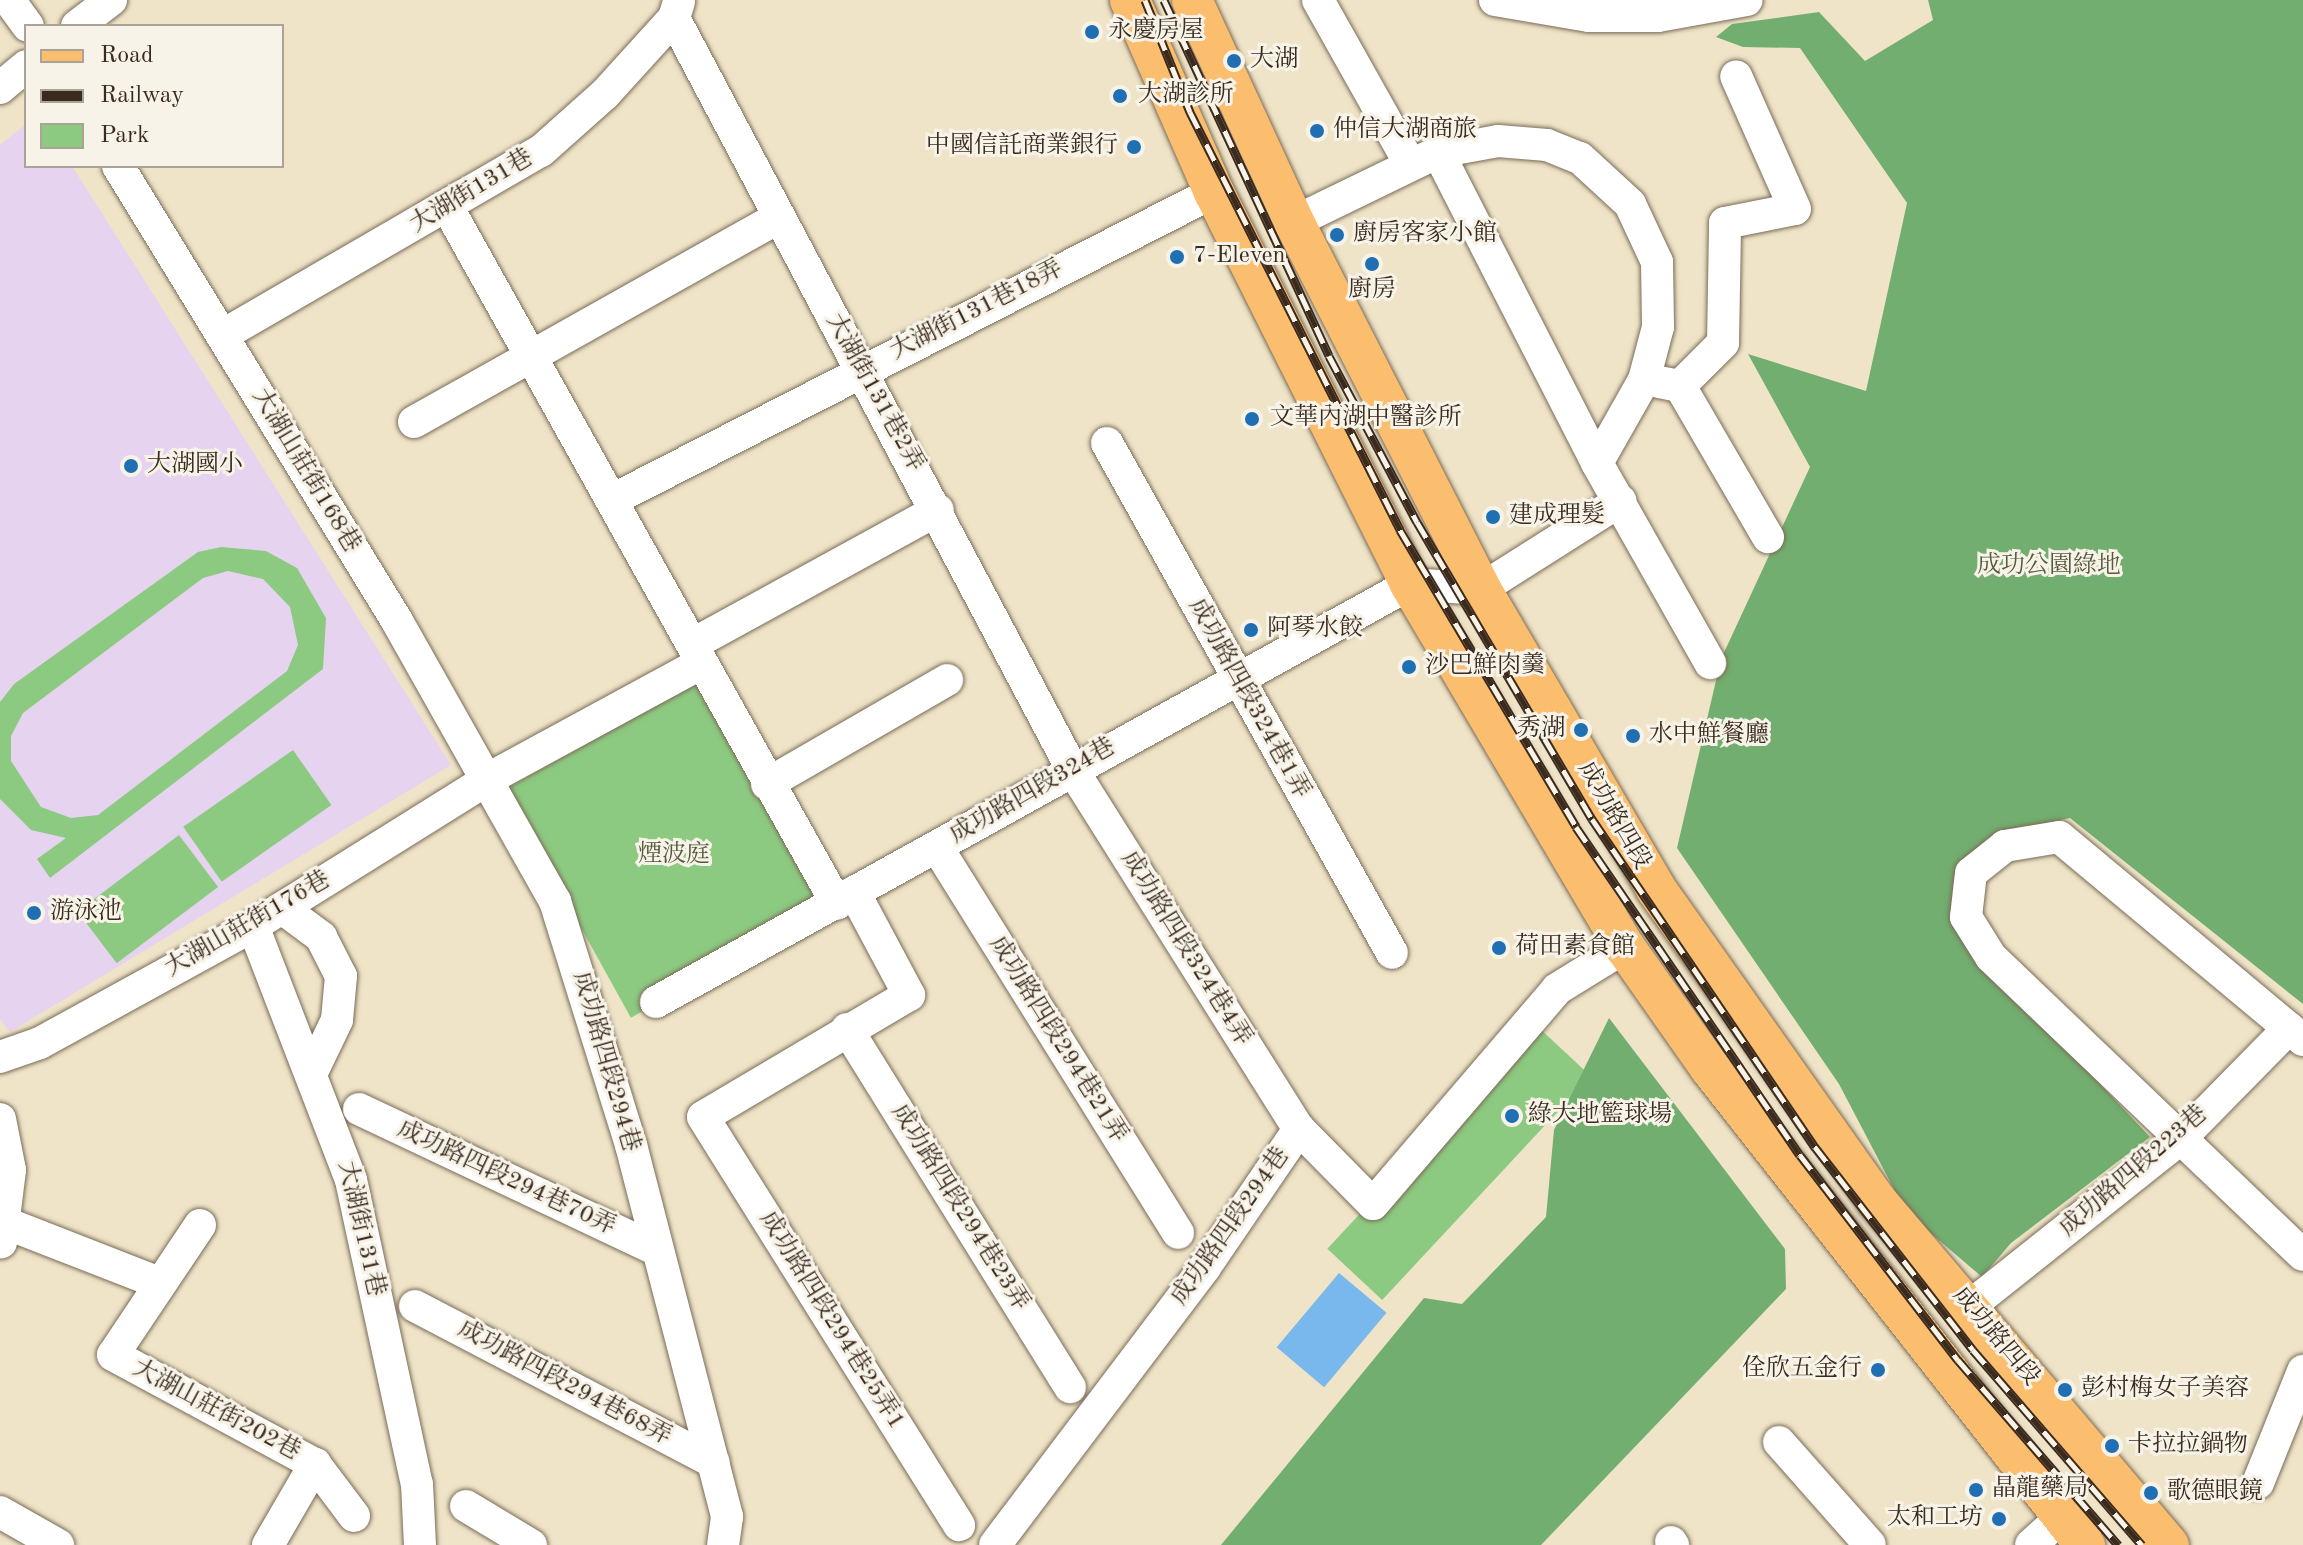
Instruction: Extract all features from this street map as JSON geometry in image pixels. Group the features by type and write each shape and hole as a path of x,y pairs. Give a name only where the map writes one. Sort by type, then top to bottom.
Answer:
{"main road":[{"path":"1130,0 1214,192 1410,584 1625,947 1710,1068 2074,1531"},
{"name":"成功路四段","path":"1192,0 1294,222 1481,589 1656,889 1744,1024 1876,1200 1970,1306 2169,1545"}],"street":[{"path":"9,0 27,24"},
{"path":"80,24 111,0"},
{"path":"1318,0 1424,158 1710,663"},
{"path":"1495,0 1589,16 1658,16 1747,0"},
{"name":"大湖街131巷","path":"223,335 448,208 541,151 677,9"},
{"name":"大湖街131巷2弄","path":"677,9 778,218 938,510 1072,769"},
{"path":"0,88 24,68"},
{"path":"1680,386 1723,343 1725,223 1795,209 1736,76"},
{"path":"1294,222 1424,158 1498,141 1547,145 1580,158 1630,204 1657,262 1658,327 1644,380 1597,463"},
{"name":"大湖山莊街168巷","path":"119,168 223,335 488,779"},
{"name":"大湖街131巷18弄","path":"614,499 862,369 1214,192"},
{"path":"448,208 536,357 767,784 909,995 847,1029"},
{"path":"414,422 536,357 778,218"},
{"path":"1644,380 1680,386"},
{"path":"1680,386 1768,537"},
{"name":"成功路四段324巷1弄","path":"1107,443 1235,679 1392,953"},
{"path":"1410,584 1481,589 1620,501"},
{"path":"488,779 938,510"},
{"name":"成功路四段324巷","path":"656,1002 1410,584"},
{"path":"767,784 947,680"},
{"name":"成功路四段324巷4弄","path":"1072,769 1299,1129"},
{"name":"大湖山莊街176巷","path":"0,1057 40,1043 253,926 488,779"},
{"name":"成功路四段294巷","path":"488,779 555,901 600,1032 653,1248 714,1462 727,1517 723,1545"},
{"path":"2296,1034 2059,837 2005,846 1971,873 1966,917 1991,957 2303,1255"},
{"name":"成功路四段294巷21弄","path":"937,847 1178,1233"},
{"path":"282,908 321,937 341,976 337,1020 313,1070"},
{"name":"大湖街131巷","path":"253,926 313,1070 351,1180 417,1484 420,1545"},
{"name":"成功路四段294巷","path":"995,1545 1205,1267 1299,1129 1373,1204 1557,989 1625,947"},
{"name":"成功路四段294巷25弄1","path":"847,1029 703,1117 959,1525"},
{"name":"成功路四段294巷23弄","path":"847,1029 1070,1387"},
{"name":"成功路四段223巷","path":"1970,1306 2181,1138 2296,1034"},
{"name":"成功路四段294巷70弄","path":"359,1109 653,1248"},
{"path":"0,1119 10,1170 4,1234 159,1283"},
{"name":"大湖山莊街202巷","path":"200,1225 113,1355 315,1464 354,1516"},
{"name":"成功路四段294巷68弄","path":"415,1306 714,1462"},
{"path":"2258,1483 2303,1371"},
{"path":"1779,1442 1870,1545"},
{"path":"268,1545 315,1464"},
{"path":"466,1506 531,1545"},
{"path":"0,1512 58,1545"},
{"path":"2031,1545 2074,1531"}],"shaded area":[{"name":"大湖國小","path":"24,126 24,168 73,168 451,765 10,1032 0,1019 0,145"}],"green space":[{"name":"成功公園綠地","path":"1928,0 2303,0 2303,1004 2070,818 1996,834 1958,867 1956,931 2150,1137 2011,1243 1982,1277 1906,1212 1839,1084 1677,848 1721,659 1810,467 1748,354 1866,391 1907,203 1800,48 1743,47 1716,37 1732,24 1819,12 1865,61 1933,20"},
{"path":"221,547 266,551 297,568 326,618 323,669 50,878 37,859 66,838 31,830 0,799 0,702 14,684 198,552","holes":["228,571 263,579 290,607 298,645 287,671 98,815 71,818 41,807 11,761 11,736 23,713 203,578"]},
{"name":"煙波庭","path":"709,676 836,904 631,1018 504,789"},
{"path":"293,750 331,805 222,882 183,827"},
{"path":"179,835 218,887 117,963 78,911"},
{"path":"1609,1018 1785,1249 1786,1289 1541,1545 1221,1545 1424,1298 1462,1304 1546,1217 1554,1130"},
{"path":"1536,1025 1591,1076 1382,1300 1327,1249"}],"water":[{"path":"1339,1273 1386,1313 1324,1387 1277,1347"}],"railway":[{"path":"1145,0 1190,112 1400,530 1576,827 1800,1155 1958,1360 2118,1545"},
{"path":"1164,0 1329,356 1417,522 1592,819 1815,1147 1973,1350 2142,1545"}],"place":[{"name":"永慶房屋","path":"1092,32"},
{"name":"大湖","path":"1234,61"},
{"name":"大湖診所","path":"1120,96"},
{"name":"仲信大湖商旅","path":"1317,131"},
{"name":"中國信託商業銀行","path":"1134,147"},
{"name":"廚房客家小館","path":"1337,235"},
{"name":"7-Eleven","path":"1177,257"},
{"name":"廚房","path":"1372,264"},
{"name":"文華內湖中醫診所","path":"1252,419"},
{"name":"大湖國小","path":"131,466"},
{"name":"建成理髮","path":"1493,517"},
{"name":"阿琴水餃","path":"1251,630"},
{"name":"沙巴鮮肉羹","path":"1409,667"},
{"name":"秀湖","path":"1581,730"},
{"name":"水中鮮餐廳","path":"1633,736"},
{"name":"游泳池","path":"34,913"},
{"name":"荷田素食館","path":"1499,948"},
{"name":"綠大地籃球場","path":"1512,1116"},
{"name":"佺欣五金行","path":"1878,1370"},
{"name":"彭村梅女子美容","path":"2065,1390"},
{"name":"卡拉拉鍋物","path":"2112,1446"},
{"name":"晶龍藥局","path":"1976,1490"},
{"name":"歌德眼鏡","path":"2151,1493"},
{"name":"太和工坊","path":"1999,1519"}]}
